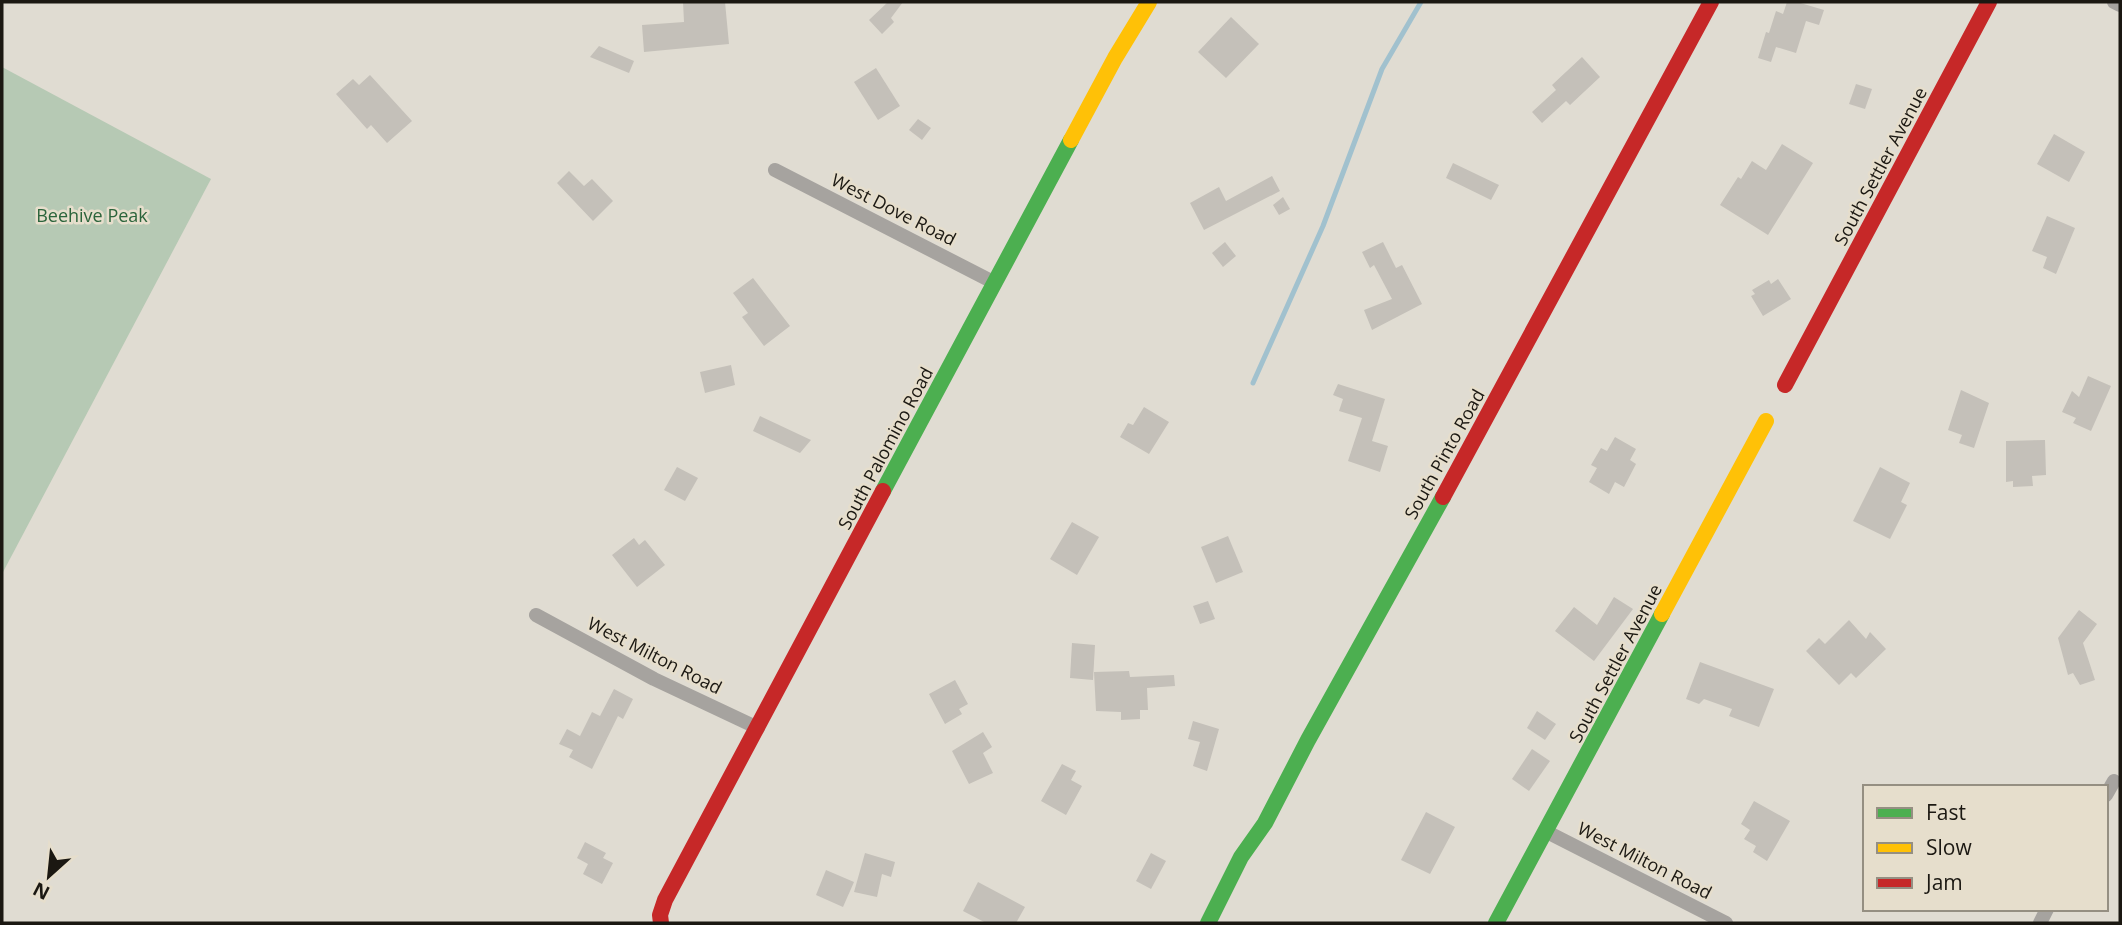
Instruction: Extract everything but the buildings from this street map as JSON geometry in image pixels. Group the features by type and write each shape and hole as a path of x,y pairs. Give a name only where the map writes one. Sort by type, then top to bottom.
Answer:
{"street":[{"name":"South Palomino Road","path":"660,919 665,900 1115,58 1149,2"},
{"name":"South Pinto Road","path":"1208,923 1241,857 1265,823 1308,740 1517,364 1711,2"},
{"name":"South Settler Avenue","path":"1785,385 1989,2"},
{"path":"2115,2 2120,5"},
{"name":"West Dove Road","path":"775,170 995,283"},
{"name":"South Settler Avenue","path":"1496,923 1766,421"},
{"name":"West Milton Road","path":"536,615 654,678 758,728"},
{"path":"2108,792 2114,780"},
{"name":"West Milton Road","path":"1547,832 1726,923"}],"green space":[{"name":"Beehive Peak","path":"2,67 211,179 2,574"}],"waterway":[{"path":"1253,383 1323,226 1382,69 1421,2"}],"traffic: fast":[{"path":"883,491 1071,140"},
{"path":"1208,923 1241,857 1265,823 1443,497"},
{"path":"1496,923 1662,614"}],"traffic: slow":[{"path":"1071,140 1149,2"},
{"path":"1662,614 1766,421"}],"traffic: jam":[{"path":"1443,497 1711,2"},
{"path":"1785,385 1989,2"},
{"path":"661,923 660,915 665,900 883,491"}]}
